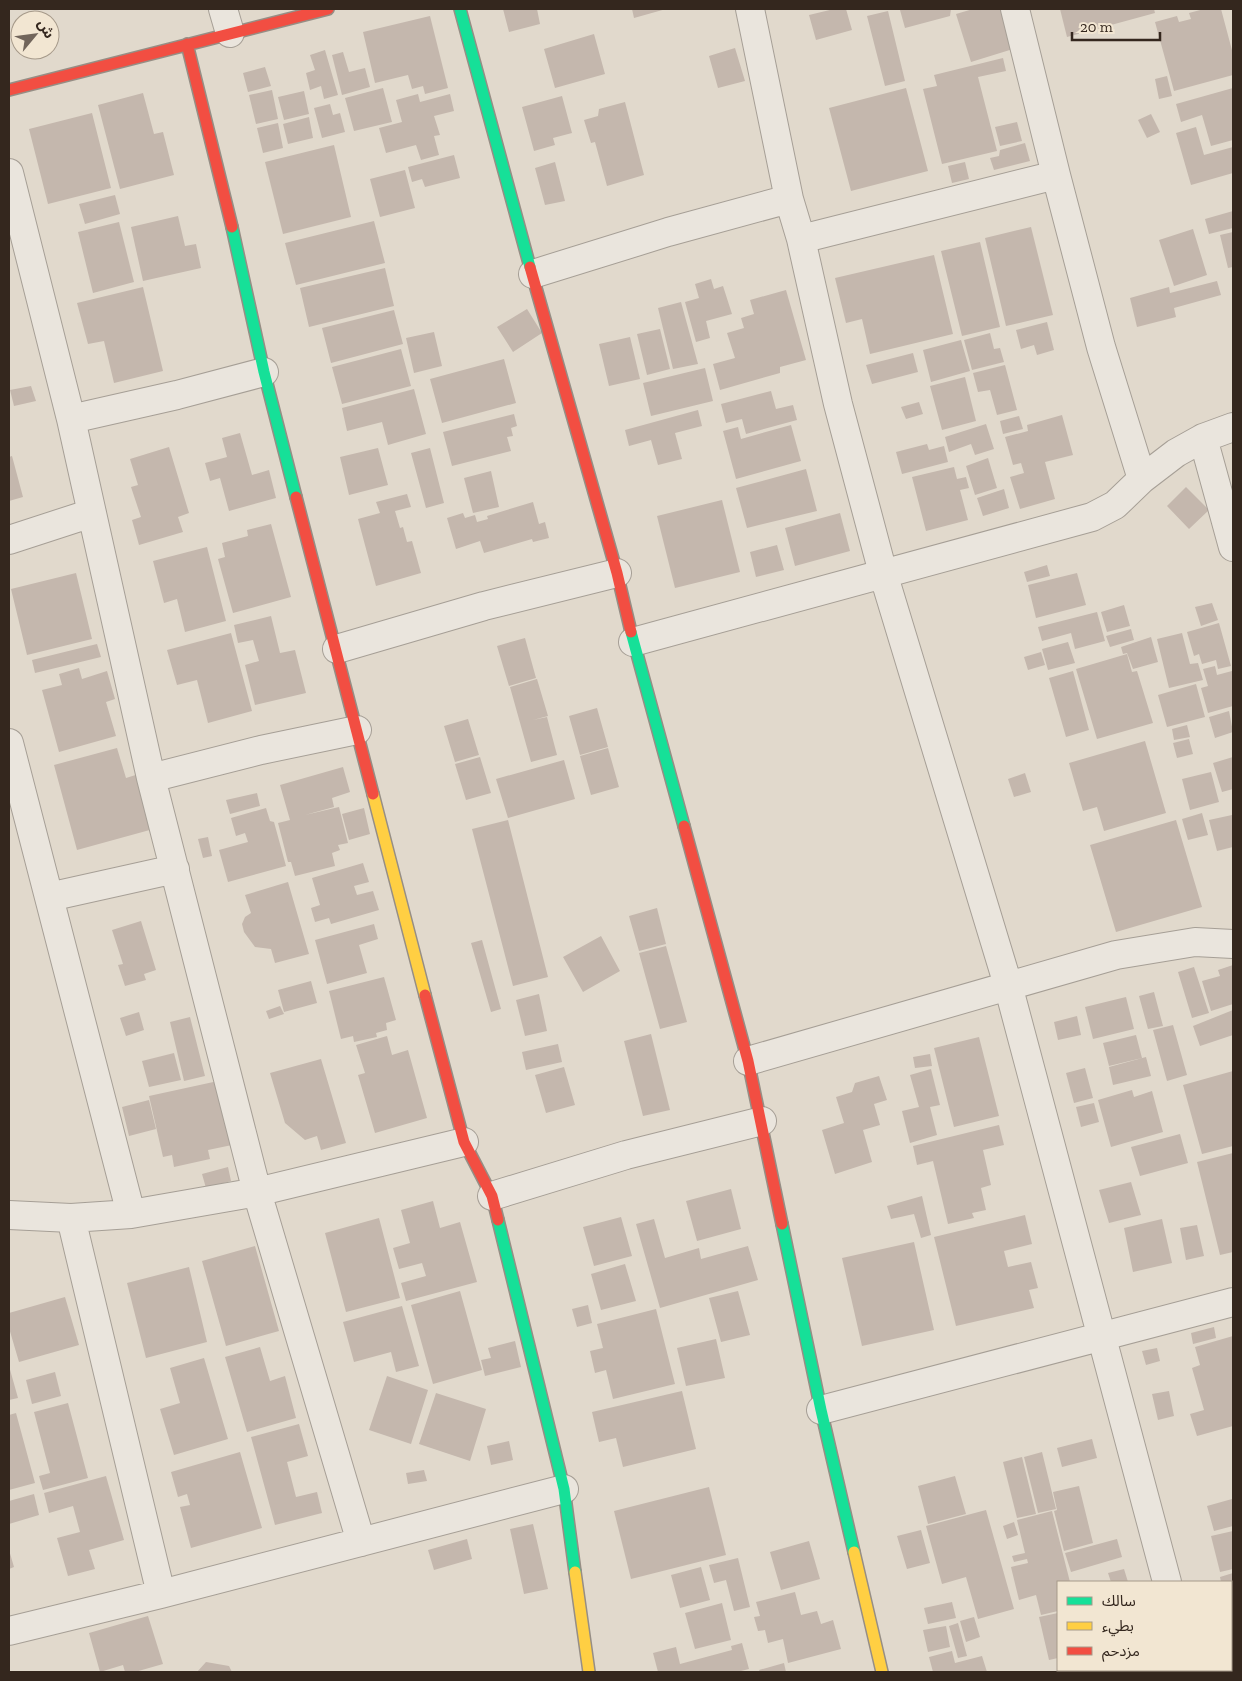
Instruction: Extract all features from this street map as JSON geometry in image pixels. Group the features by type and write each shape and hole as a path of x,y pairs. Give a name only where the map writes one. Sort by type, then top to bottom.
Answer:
{"street":[{"path":"9,90 187,44 227,21 328,9"},
{"path":"460,9 495,145 617,573 633,642 748,1062 762,1121 821,1410 882,1672"},
{"path":"750,9 789,199 801,239 838,404 883,573 1008,985 1103,1335 1167,1581"},
{"path":"1015,9 1101,347 1142,479"},
{"path":"187,44 229,214 264,372 464,1142 492,1196 564,1489 589,1672"},
{"path":"9,173 70,419 151,778 257,1192 361,1542"},
{"path":"801,239 1056,175"},
{"path":"533,274 668,232 789,199"},
{"path":"70,419 177,395 264,372"},
{"path":"633,642 1092,517 1115,505 1142,479 1176,453 1203,438 1233,427"},
{"path":"1203,438 1233,547"},
{"path":"9,540 92,513"},
{"path":"336,649 484,606 617,573"},
{"path":"151,778 261,750 357,730"},
{"path":"9,743 131,1214"},
{"path":"49,897 174,869"},
{"path":"748,1062 1116,955 1194,942 1233,944"},
{"path":"492,1196 626,1155 762,1121"},
{"path":"9,1216 71,1218 131,1214 257,1192 464,1142"},
{"path":"71,1218 161,1594"},
{"path":"821,1410 1233,1302"},
{"path":"9,1631 161,1594 564,1489"}],"building":[{"path":"503,9 537,9 540,24 509,32"},
{"path":"632,9 666,9 634,18"},
{"path":"834,9 846,9 852,30 816,40 809,15"},
{"path":"951,9 950,16 905,28 900,10"},
{"path":"973,9 1001,9 1013,49 971,62 956,14"},
{"path":"1060,9 1154,9 1155,13 1067,37"},
{"path":"1204,9 1221,9 1233,54 1233,75 1174,91 1155,22 1177,16 1179,22 1191,19 1189,13"},
{"path":"888,11 905,81 885,86 867,16"},
{"path":"430,16 448,88 425,94 423,86 412,89 408,75 375,83 363,32"},
{"path":"594,34 605,74 555,88 544,49"},
{"path":"735,48 745,81 718,88 709,56"},
{"path":"325,50 338,95 324,99 321,86 310,90 306,73 315,70 310,55"},
{"path":"343,52 349,72 365,68 370,87 342,95 332,55"},
{"path":"1003,58 1006,71 978,77 997,151 942,164 923,89 937,86 934,75"},
{"path":"265,67 271,86 248,92 243,73"},
{"path":"1167,76 1172,96 1159,99 1155,79"},
{"path":"383,88 392,122 354,131 345,98"},
{"path":"906,88 928,171 851,191 829,108"},
{"path":"1233,88 1233,140 1211,146 1202,115 1181,122 1176,104"},
{"path":"272,90 278,119 256,124 249,95"},
{"path":"304,91 309,114 284,120 278,97"},
{"path":"143,93 154,134 163,132 174,175 120,189 98,105"},
{"path":"418,94 420,102 450,94 454,111 434,116 440,135 434,136 439,155 421,160 416,145 386,153 379,128 402,122 396,100"},
{"path":"562,96 572,133 553,138 555,145 534,151 522,107"},
{"path":"625,102 644,175 607,186 595,142 591,143 584,120 598,116 599,109"},
{"path":"330,104 333,115 340,113 345,132 322,138 314,108"},
{"path":"92,113 111,188 48,204 29,129"},
{"path":"1151,114 1160,132 1147,138 1138,120"},
{"path":"309,117 313,138 288,144 283,124"},
{"path":"1017,122 1022,141 1000,146 995,127"},
{"path":"278,123 283,148 263,153 257,128"},
{"path":"1196,127 1204,155 1233,147 1233,173 1191,185 1176,133"},
{"path":"1025,143 1030,161 994,170 990,158 999,156 1000,150"},
{"path":"334,145 351,217 283,234 265,162"},
{"path":"454,155 460,178 425,187 422,179 412,182 408,167"},
{"path":"555,162 565,201 545,205 535,168"},
{"path":"965,162 969,179 952,183 948,166"},
{"path":"405,170 415,208 380,217 370,179"},
{"path":"115,195 120,214 85,224 79,204"},
{"path":"1233,211 1233,228 1209,234 1205,219"},
{"path":"178,216 185,246 196,244 201,268 143,281 131,227"},
{"path":"374,221 385,263 296,285 285,243"},
{"path":"119,222 134,282 93,293 78,232"},
{"path":"1031,227 1053,315 1006,326 985,238"},
{"path":"1193,229 1207,275 1174,286 1159,240"},
{"path":"1233,232 1233,267 1228,268 1220,235"},
{"path":"980,242 1000,327 962,336 941,251"},
{"path":"934,255 953,334 870,354 862,319 846,323 835,278"},
{"path":"385,268 394,306 309,327 300,288"},
{"path":"711,279 714,289 723,286 732,314 706,321 710,338 696,342 685,302 699,298 695,284"},
{"path":"1217,281 1221,295 1174,308 1176,317 1137,327 1130,298 1169,287 1170,293"},
{"path":"143,287 163,371 114,383 104,341 88,344 77,303"},
{"path":"786,290 806,360 780,367 780,373 720,390 713,364 735,358 727,333 744,328 741,318 754,314 750,300"},
{"path":"681,302 698,364 673,369 658,308"},
{"path":"527,309 542,333 513,352 497,327"},
{"path":"394,310 403,344 331,363 322,328"},
{"path":"1047,322 1054,350 1037,355 1034,345 1021,349 1016,330"},
{"path":"660,329 670,369 647,375 637,334"},
{"path":"434,332 442,366 414,373 406,338"},
{"path":"990,333 994,349 1000,348 1004,362 972,370 964,340"},
{"path":"630,337 640,379 609,386 599,344"},
{"path":"961,340 970,371 931,382 923,350"},
{"path":"401,349 411,386 342,404 332,367"},
{"path":"913,353 918,372 872,384 866,365"},
{"path":"504,359 516,403 442,423 430,379"},
{"path":"1005,365 1017,410 997,415 990,390 978,392 973,373"},
{"path":"705,368 713,401 651,416 643,383"},
{"path":"965,377 976,421 942,430 930,386"},
{"path":"31,386 36,401 14,406 10,390"},
{"path":"414,389 426,434 388,445 382,422 347,431 342,408"},
{"path":"771,391 776,409 793,405 797,420 746,434 742,419 726,423 721,404"},
{"path":"919,402 923,414 906,419 901,407"},
{"path":"698,410 702,426 675,433 682,459 658,465 651,440 629,446 625,430"},
{"path":"514,414 517,426 511,428 513,436 507,437 511,451 452,466 443,432"},
{"path":"1062,415 1073,455 1045,462 1055,499 1020,509 1010,477 1024,473 1021,463 1013,465 1005,437 1028,431 1027,425"},
{"path":"1019,416 1023,429 1003,434 1000,421"},
{"path":"986,424 994,449 975,455 971,444 949,452 945,437"},
{"path":"791,425 801,461 736,479 723,431 738,427 741,439"},
{"path":"240,433 252,475 269,470 276,498 229,511 220,478 210,481 205,463 227,457 222,438"},
{"path":"927,444 929,450 944,446 948,462 902,474 896,452"},
{"path":"169,447 189,513 178,517 183,532 139,545 132,520 141,517 131,487 138,485 130,459"},
{"path":"378,448 388,485 349,495 340,457"},
{"path":"430,448 444,503 426,508 411,453"},
{"path":"12,456 23,497 9,501 9,457"},
{"path":"988,458 997,488 975,495 966,466"},
{"path":"954,467 957,479 966,477 969,488 960,490 968,520 926,531 912,477"},
{"path":"806,469 817,511 747,528 736,488"},
{"path":"491,471 499,507 473,513 464,478"},
{"path":"1186,487 1209,510 1189,529 1167,506"},
{"path":"1004,489 1009,508 983,516 977,498"},
{"path":"407,494 411,507 395,511 400,528 403,527 407,542 412,541 421,573 376,586 358,519 380,513 376,502"},
{"path":"722,500 740,572 675,588 657,516"},
{"path":"533,502 539,524 545,522 549,538 533,542 532,539 484,553 480,541 456,549 447,518 463,513 465,518 475,515 477,522 488,519 487,516"},
{"path":"840,513 850,551 795,566 785,528"},
{"path":"271,524 291,597 233,613 218,559 225,557 222,543 248,536 247,530"},
{"path":"777,545 784,570 756,577 750,552"},
{"path":"207,547 226,621 185,632 177,599 164,603 153,561"},
{"path":"1047,565 1050,576 1027,582 1024,572"},
{"path":"76,573 92,639 27,655 11,589"},
{"path":"1077,573 1086,605 1036,618 1028,585"},
{"path":"1212,603 1218,620 1201,626 1195,607"},
{"path":"1124,605 1130,626 1107,632 1101,612"},
{"path":"1097,612 1105,641 1075,649 1071,633 1042,641 1038,627"},
{"path":"271,616 280,653 295,650 306,693 255,705 245,665 259,661 253,640 238,643 234,625"},
{"path":"1219,623 1231,666 1218,669 1216,660 1202,664 1199,654 1194,656 1187,632"},
{"path":"1131,629 1134,640 1110,647 1106,636"},
{"path":"231,633 252,711 208,723 197,680 177,685 167,650"},
{"path":"1182,633 1190,664 1198,663 1203,680 1169,688 1157,639"},
{"path":"1151,637 1158,662 1133,669 1127,653 1123,654 1121,647"},
{"path":"525,638 536,678 509,686 497,646"},
{"path":"1068,642 1075,663 1048,670 1042,649"},
{"path":"97,644 101,657 35,673 32,660"},
{"path":"1041,652 1045,665 1028,670 1024,657"},
{"path":"1127,654 1132,672 1137,671 1153,723 1097,739 1076,669"},
{"path":"1215,666 1217,675 1232,671 1233,706 1208,713 1201,688 1208,686 1203,669"},
{"path":"79,668 82,679 107,671 115,699 106,702 116,736 59,752 42,690 62,685 59,674"},
{"path":"1073,671 1089,730 1066,737 1049,678"},
{"path":"537,679 548,716 533,720 547,717 557,755 531,762 510,687"},
{"path":"1196,684 1205,717 1167,727 1158,695"},
{"path":"597,708 608,747 580,755 569,716"},
{"path":"1229,711 1233,732 1215,738 1209,717"},
{"path":"468,719 479,755 455,762 444,726"},
{"path":"1187,725 1190,737 1174,740 1172,729"},
{"path":"1189,739 1193,754 1177,758 1173,743"},
{"path":"1145,741 1166,813 1104,831 1097,807 1083,811 1069,763"},
{"path":"117,748 126,778 142,773 157,828 77,850 54,765"},
{"path":"608,748 619,787 591,795 580,756"},
{"path":"480,757 491,793 466,800 455,764"},
{"path":"1233,757 1233,789 1222,792 1213,763"},
{"path":"564,760 575,799 508,818 496,779"},
{"path":"343,767 350,792 332,798 334,807 305,815 339,807 348,843 338,845 340,850 332,853 335,866 295,876 291,862 288,862 278,823 290,820 280,785"},
{"path":"1211,772 1219,802 1190,810 1182,779"},
{"path":"1025,773 1031,792 1014,797 1008,779"},
{"path":"257,793 260,806 230,814 226,800"},
{"path":"266,808 270,821 274,822 286,866 228,882 219,850 248,842 245,833 236,836 231,818"},
{"path":"364,808 370,834 349,840 342,814"},
{"path":"1202,813 1208,835 1188,840 1182,819"},
{"path":"1232,815 1233,847 1217,851 1209,820"},
{"path":"508,820 548,977 513,986 472,829"},
{"path":"1176,820 1202,907 1116,932 1090,845"},
{"path":"208,837 212,856 203,858 198,839"},
{"path":"363,863 369,882 354,886 357,895 373,891 379,910 331,924 329,918 315,922 311,908 320,905 312,878"},
{"path":"288,882 309,954 275,963 271,949 255,947 244,932 242,924 245,917 251,913 245,895"},
{"path":"657,908 666,944 639,951 629,916"},
{"path":"141,921 156,970 144,974 146,980 125,986 118,965 123,964 112,930"},
{"path":"374,924 378,939 359,945 367,973 327,984 315,940"},
{"path":"601,936 620,971 583,992 563,957"},
{"path":"482,940 501,1009 491,1012 471,943"},
{"path":"666,946 687,1022 660,1029 639,953"},
{"path":"1233,965 1233,1004 1211,1011 1202,981 1220,976 1218,970"},
{"path":"1194,967 1209,1013 1192,1018 1178,972"},
{"path":"384,977 396,1020 386,1023 387,1030 376,1033 377,1037 354,1042 353,1036 341,1039 329,991"},
{"path":"311,981 317,1003 284,1012 278,990"},
{"path":"1154,992 1163,1026 1148,1029 1139,996"},
{"path":"539,994 547,1031 525,1036 516,1000"},
{"path":"1126,997 1134,1029 1093,1039 1085,1007"},
{"path":"280,1006 284,1014 269,1019 266,1011"},
{"path":"1233,1010 1233,1035 1200,1046 1193,1026"},
{"path":"139,1012 144,1030 126,1036 120,1018"},
{"path":"1077,1016 1081,1035 1058,1040 1054,1022"},
{"path":"190,1017 205,1076 184,1081 170,1022"},
{"path":"1173,1025 1187,1075 1167,1081 1153,1030"},
{"path":"651,1034 670,1110 643,1116 624,1041"},
{"path":"1136,1035 1142,1058 1109,1066 1103,1043"},
{"path":"387,1036 392,1055 408,1050 427,1118 375,1133 358,1075 365,1073 356,1045"},
{"path":"979,1037 999,1116 954,1127 934,1048"},
{"path":"558,1044 562,1062 526,1070 522,1052"},
{"path":"174,1053 181,1080 149,1087 142,1061"},
{"path":"930,1054 932,1066 915,1068 913,1057"},
{"path":"1146,1057 1151,1076 1113,1085 1109,1067"},
{"path":"321,1059 346,1143 321,1150 317,1136 305,1140 285,1123 270,1073"},
{"path":"564,1067 575,1105 546,1113 535,1075"},
{"path":"1085,1068 1093,1098 1074,1103 1066,1073"},
{"path":"931,1069 940,1105 930,1107 937,1135 910,1143 902,1111 919,1107 910,1075"},
{"path":"1233,1071 1233,1146 1202,1154 1183,1085"},
{"path":"879,1076 887,1100 874,1104 880,1125 863,1130 872,1162 835,1174 822,1130 844,1123 836,1097 852,1092 855,1083"},
{"path":"218,1081 232,1145 208,1150 210,1159 174,1167 172,1155 163,1157 149,1096"},
{"path":"1132,1090 1134,1097 1152,1091 1163,1132 1111,1147 1098,1100"},
{"path":"149,1100 156,1129 129,1136 122,1107"},
{"path":"1094,1103 1099,1122 1081,1127 1076,1107"},
{"path":"999,1125 1004,1145 983,1150 991,1185 981,1188 986,1210 972,1213 974,1218 948,1224 933,1161 917,1165 913,1146"},
{"path":"1180,1134 1188,1163 1140,1176 1131,1147"},
{"path":"1233,1153 1233,1252 1220,1255 1197,1162"},
{"path":"228,1167 231,1181 206,1188 202,1174"},
{"path":"1131,1182 1141,1215 1109,1223 1099,1190"},
{"path":"731,1189 741,1229 697,1241 686,1201"},
{"path":"922,1196 931,1235 921,1238 914,1214 891,1219 887,1206"},
{"path":"433,1201 440,1228 460,1222 477,1282 406,1301 401,1283 426,1276 422,1263 399,1269 393,1248 410,1243 401,1210"},
{"path":"1025,1215 1032,1244 1004,1251 1008,1267 1031,1262 1038,1288 1029,1290 1034,1308 956,1326 934,1237"},
{"path":"621,1217 632,1256 594,1266 583,1227"},
{"path":"379,1218 400,1298 346,1312 325,1233"},
{"path":"654,1219 665,1258 699,1248 701,1259 748,1246 758,1280 660,1308 636,1224"},
{"path":"1162,1219 1172,1263 1133,1272 1124,1228"},
{"path":"1197,1225 1204,1256 1186,1260 1180,1228"},
{"path":"914,1242 934,1330 862,1346 842,1258"},
{"path":"255,1246 279,1331 226,1346 202,1261"},
{"path":"625,1264 636,1301 601,1310 591,1274"},
{"path":"189,1267 207,1342 146,1358 127,1283"},
{"path":"460,1291 482,1370 433,1384 411,1305"},
{"path":"738,1291 750,1335 721,1342 709,1298"},
{"path":"65,1297 79,1345 19,1362 9,1328 9,1313"},
{"path":"588,1305 592,1323 577,1327 572,1309"},
{"path":"402,1306 419,1366 396,1372 391,1352 354,1362 343,1322"},
{"path":"656,1309 675,1384 613,1399 606,1370 595,1373 590,1351 603,1348 597,1324"},
{"path":"1214,1327 1216,1338 1193,1344 1191,1333"},
{"path":"1233,1336 1233,1426 1197,1436 1190,1414 1204,1410 1192,1368 1200,1365 1195,1347"},
{"path":"716,1339 725,1378 686,1386 677,1348"},
{"path":"515,1341 521,1367 485,1376 481,1360 491,1358 488,1348"},
{"path":"260,1347 270,1381 285,1376 296,1418 247,1432 225,1357"},
{"path":"1157,1348 1160,1361 1146,1365 1142,1351"},
{"path":"204,1358 228,1439 174,1455 160,1409 180,1403 170,1368"},
{"path":"9,1366 18,1398 9,1400"},
{"path":"55,1372 61,1396 32,1404 26,1380"},
{"path":"387,1376 428,1390 411,1444 369,1430"},
{"path":"682,1391 696,1449 623,1467 616,1438 599,1442 592,1412"},
{"path":"1169,1391 1174,1416 1158,1420 1152,1394"},
{"path":"436,1393 486,1409 470,1461 419,1444"},
{"path":"68,1403 88,1478 43,1490 39,1476 50,1473 34,1412"},
{"path":"16,1413 35,1483 9,1490 9,1415"},
{"path":"299,1424 308,1456 287,1462 296,1497 317,1492 322,1513 275,1525 251,1437"},
{"path":"1092,1439 1097,1458 1062,1467 1057,1448"},
{"path":"509,1441 513,1460 491,1465 487,1446"},
{"path":"240,1452 262,1528 191,1548 180,1507 190,1505 187,1494 178,1497 171,1472"},
{"path":"1042,1452 1056,1509 1038,1513 1024,1457"},
{"path":"1022,1457 1036,1514 1017,1518 1003,1462"},
{"path":"424,1470 427,1481 408,1484 406,1473"},
{"path":"106,1476 124,1540 89,1550 95,1569 68,1576 57,1538 80,1532 73,1506 49,1513 44,1493"},
{"path":"955,1476 966,1514 928,1524 918,1486"},
{"path":"1079,1486 1093,1543 1064,1551 1054,1511 1057,1510 1053,1492"},
{"path":"709,1487 726,1555 631,1579 614,1511"},
{"path":"34,1494 39,1515 9,1524 9,1501"},
{"path":"1232,1499 1233,1526 1214,1531 1207,1506"},
{"path":"986,1510 1014,1609 978,1619 966,1577 942,1584 926,1526"},
{"path":"1052,1511 1070,1581 1057,1581 1057,1611 1041,1615 1036,1595 1019,1600 1011,1567 1028,1563 1027,1559 1014,1562 1012,1556 1025,1553 1017,1520"},
{"path":"1014,1522 1018,1535 1007,1539 1003,1526"},
{"path":"533,1524 548,1589 524,1594 510,1529"},
{"path":"921,1530 930,1563 907,1569 897,1536"},
{"path":"1233,1531 1233,1569 1220,1572 1211,1536"},
{"path":"467,1539 472,1559 434,1570 428,1550"},
{"path":"1117,1539 1122,1557 1071,1572 1065,1553"},
{"path":"809,1541 820,1579 781,1590 770,1552"},
{"path":"9,1550 14,1567 9,1569"},
{"path":"738,1558 750,1607 734,1611 726,1580 714,1583 709,1565"},
{"path":"701,1567 710,1600 680,1608 671,1575"},
{"path":"1124,1569 1128,1581 1111,1581 1108,1573"},
{"path":"1233,1573 1232,1612 1232,1581 1221,1581 1220,1577"},
{"path":"795,1592 801,1615 817,1611 821,1624 833,1620 841,1649 788,1663 783,1639 768,1643 765,1630 758,1631 754,1617 760,1616 756,1602"},
{"path":"952,1602 956,1618 928,1624 924,1608"},
{"path":"722,1603 731,1640 695,1649 685,1613"},
{"path":"1057,1613 1057,1658 1049,1660 1039,1617"},
{"path":"148,1616 163,1664 135,1672 125,1672 123,1665 100,1672 89,1633"},
{"path":"974,1617 980,1637 966,1642 960,1621"},
{"path":"958,1623 967,1656 958,1658 949,1626"},
{"path":"946,1626 950,1647 928,1652 923,1630"},
{"path":"742,1643 749,1669 737,1672 658,1672 653,1653 676,1647 680,1664 732,1650 731,1646"},
{"path":"952,1651 955,1663 982,1656 987,1672 933,1672 929,1657"},
{"path":"206,1662 229,1666 232,1672 197,1672"},
{"path":"784,1663 786,1672 760,1672 759,1670"}],"traffic: fast":[{"path":"460,9 530,267"},
{"path":"232,227 264,372 296,497"},
{"path":"631,632 684,826"},
{"path":"498,1220 564,1489 575,1572"},
{"path":"782,1224 821,1410 854,1552"}],"traffic: slow":[{"path":"373,794 425,995"},
{"path":"854,1552 882,1672"},
{"path":"575,1572 589,1672"}],"traffic: jam":[{"path":"9,90 328,9"},
{"path":"187,44 232,227"},
{"path":"530,267 617,573 631,632"},
{"path":"296,497 373,794"},
{"path":"684,826 748,1061 782,1224"},
{"path":"425,995 464,1142 492,1196 498,1220"}]}
